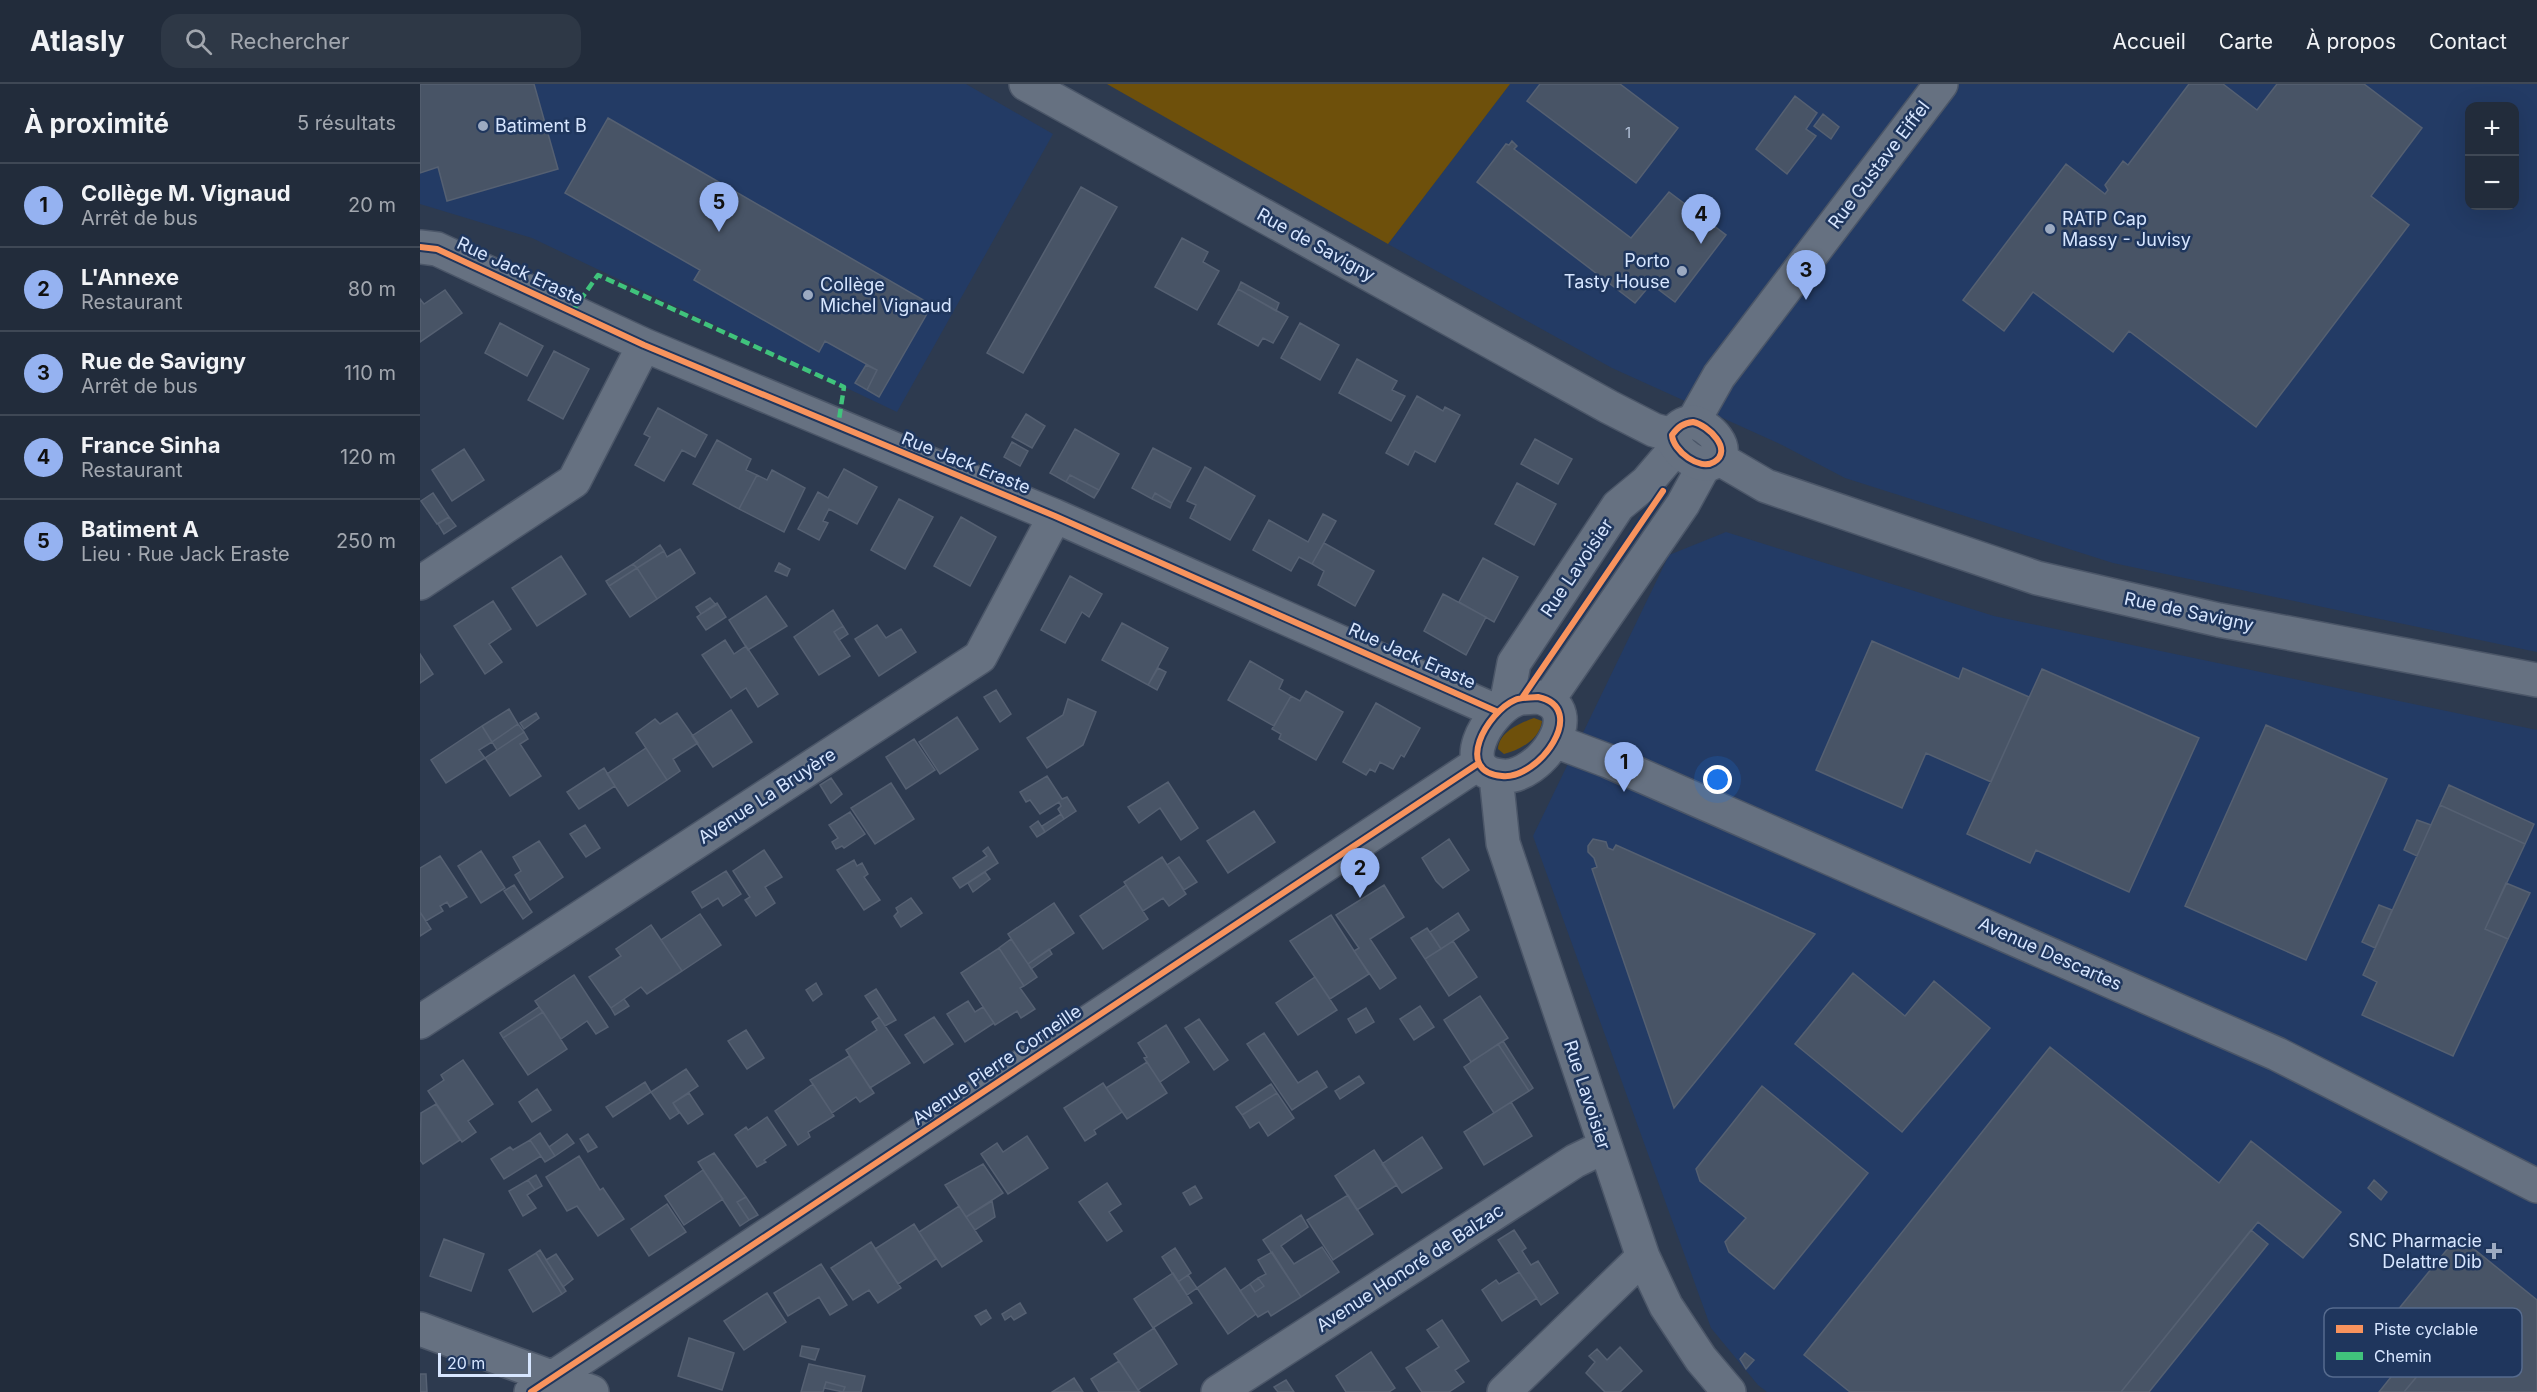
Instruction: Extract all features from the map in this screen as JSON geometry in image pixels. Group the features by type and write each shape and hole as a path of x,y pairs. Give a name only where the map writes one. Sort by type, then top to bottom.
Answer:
{"street":[{"name":"Rue de Savigny","path":"1026,84 1654,430 1680,435 1704,424 1718,438 1720,449 1711,461 1766,486 2037,578 2219,620 2537,680"},
{"name":"Rue Gustave Eiffel","path":"1680,435 1719,376 1941,84"},
{"name":"Rue Jack Eraste","path":"420,247 437,249 644,345 1056,516 1502,709"},
{"path":"420,583 574,481 644,345"},
{"name":"Rue Lavoisier","path":"1502,709 1514,663 1618,506 1647,482 1680,435"},
{"path":"1548,700 1711,461"},
{"name":"Avenue La Bruyère","path":"420,1022 980,657 1056,516"},
{"path":"1522,698 1548,700 1560,712 1560,721 1555,741 1540,760 1528,770 1508,777 1488,770 1477,758 1479,738 1502,709 1522,698"},
{"name":"Avenue Descartes","path":"1555,741 1608,761 2277,1054 2537,1186"},
{"name":"Rue Lavoisier","path":"1488,770 1503,843 1643,1257 1666,1306 1701,1359 1729,1392"},
{"name":"Avenue Pierre Corneille","path":"542,1385 1488,770"},
{"name":"Avenue Honoré de Balzac","path":"1218,1392 1575,1161 1604,1147"},
{"path":"1504,1392 1643,1257"},
{"path":"420,1329 542,1385 592,1392"}],"shaded area":[{"name":"Collège Michel Vignaud","path":"420,84 966,84 1053,134 897,412 532,238 420,204"},
{"path":"1107,84 1510,84 1388,244"},
{"path":"1510,84 2537,84 2537,652 2113,563 1845,478 1782,445 1612,368 1388,244"},
{"path":"1726,532 1994,616 2537,730 2537,1392 1767,1392 1758,1385 1711,1328 1533,836 1669,555"},
{"path":"1534,718 1542,721 1537,733 1528,743 1504,754 1498,749 1506,733"}],"building":[{"name":"Batiment B","path":"420,84 534,84 558,169 447,201 438,167 420,173"},
{"path":"1540,84 1620,84 1678,128 1636,183 1527,101"},
{"path":"2189,84 2223,84 2257,110 2277,84 2364,84 2422,128 2371,196 2409,225 2256,427 2129,331 2113,352 2033,292 2004,331 1963,300 2066,164 2105,194 2108,190 2105,185 2123,161 2128,165"},
{"path":"1795,96 1817,113 1806,129 1816,136 1787,174 1756,149"},
{"path":"1823,114 1839,127 1831,139 1814,126"},
{"path":"608,118 932,305 879,397 867,390 877,370 825,341 819,352 694,280 700,270 565,193"},
{"path":"1512,141 1517,146 1514,149 1631,238 1669,192 1726,235 1675,302 1651,284 1635,303 1477,182 1506,144 1509,145"},
{"path":"1081,187 1117,207 1023,373 987,353"},
{"path":"1182,238 1208,252 1203,262 1219,271 1197,310 1155,287"},
{"path":"1241,282 1279,303 1276,311 1238,289"},
{"path":"1238,289 1288,317 1273,343 1263,338 1258,346 1218,324"},
{"path":"445,290 462,313 420,342 420,299 424,304"},
{"path":"500,323 543,346 527,376 485,353"},
{"path":"1300,323 1339,345 1320,380 1281,358"},
{"path":"554,351 589,369 563,419 528,400"},
{"path":"1357,359 1397,381 1392,390 1405,396 1391,421 1339,393"},
{"path":"866,365 877,370 867,390 855,383"},
{"path":"1417,396 1443,411 1445,407 1460,415 1435,462 1415,451 1408,465 1386,453"},
{"path":"658,408 707,435 695,457 682,450 664,481 635,465 650,437 644,434"},
{"path":"1026,414 1045,426 1032,448 1012,437"},
{"path":"1075,429 1119,454 1099,490 1070,475 1066,482 1050,473"},
{"path":"1535,439 1572,459 1558,484 1521,464"},
{"path":"717,440 751,459 746,470 757,475 739,509 693,484"},
{"path":"1012,442 1028,451 1020,466 1004,457"},
{"path":"1153,448 1191,468 1172,503 1155,493 1152,499 1132,488"},
{"path":"464,449 484,480 452,501 432,470"},
{"path":"1205,467 1255,496 1230,540 1190,518 1196,505 1187,501"},
{"path":"844,469 877,487 857,524 829,509 823,521 828,523 819,540 798,529 818,492 828,498"},
{"path":"772,470 805,488 784,532 739,509 757,475 767,480"},
{"path":"1070,475 1099,490 1094,498 1066,482"},
{"path":"1517,483 1556,504 1534,545 1495,524"},
{"path":"433,493 449,517 437,524 421,501"},
{"path":"1155,493 1172,503 1170,508 1152,499"},
{"path":"899,499 933,517 905,569 871,550"},
{"path":"1323,514 1336,521 1312,564 1299,557 1291,571 1253,550 1269,520 1308,542"},
{"path":"449,517 456,526 444,534 438,524"},
{"path":"961,517 996,537 970,586 934,566"},
{"path":"1324,543 1374,571 1355,606 1318,585 1324,571 1312,564"},
{"path":"660,545 664,551 637,568 633,564"},
{"path":"680,549 695,573 657,599 637,568 664,551 667,557"},
{"path":"561,556 586,594 537,626 512,588"},
{"path":"1483,558 1518,577 1494,622 1459,602"},
{"path":"779,563 790,569 787,576 775,571"},
{"path":"633,564 637,568 609,586 606,581"},
{"path":"637,568 657,599 630,617 609,586"},
{"path":"1070,576 1102,594 1089,617 1082,612 1065,643 1041,630"},
{"path":"1443,594 1486,617 1466,655 1424,631"},
{"path":"766,596 787,626 748,650 729,620"},
{"path":"710,598 716,605 701,614 696,607"},
{"path":"493,601 511,629 489,644 502,662 485,674 454,626"},
{"path":"717,603 726,617 706,630 697,617"},
{"path":"833,610 843,626 834,632 850,656 819,675 794,637"},
{"path":"1122,623 1168,648 1148,685 1102,660"},
{"path":"877,625 886,638 901,629 916,652 879,676 855,639"},
{"path":"843,626 848,634 839,640 834,632"},
{"path":"725,640 734,654 746,646 778,694 758,707 746,688 731,698 702,655"},
{"path":"1872,641 1959,679 1963,668 2029,697 1991,782 1926,753 1902,808 1816,770"},
{"path":"420,654 433,674 420,683"},
{"path":"1250,661 1283,680 1279,689 1291,696 1274,726 1228,700"},
{"path":"1158,668 1166,672 1157,690 1148,685"},
{"path":"2042,669 2199,738 2129,892 2036,850 2030,863 1967,834"},
{"path":"996,690 1011,714 1000,722 984,697"},
{"path":"1306,691 1343,712 1316,760 1279,739 1281,734 1272,729 1291,696 1300,701"},
{"path":"1068,699 1096,712 1083,745 1047,768 1027,738 1063,715"},
{"path":"1376,703 1420,728 1404,757 1401,755 1393,769 1380,762 1375,772 1370,769 1366,775 1343,762"},
{"path":"509,709 518,724 492,742 482,726"},
{"path":"731,710 752,742 713,767 692,736"},
{"path":"536,713 539,718 524,729 520,723"},
{"path":"677,713 698,743 673,759 680,771 667,780 636,733 655,719 660,724"},
{"path":"957,717 978,749 940,774 919,742"},
{"path":"518,724 524,732 497,750 492,742"},
{"path":"2266,725 2387,779 2306,960 2185,906"},
{"path":"482,726 492,742 479,750 485,758 446,783 431,760"},
{"path":"524,732 528,739 520,744 541,776 510,796 485,758"},
{"path":"914,739 935,770 906,789 886,757"},
{"path":"646,748 667,780 628,806 607,774"},
{"path":"604,768 615,786 579,809 567,792"},
{"path":"1047,776 1062,799 1067,797 1076,811 1064,819 1058,809 1061,806 1059,802 1040,814 1030,800 1026,802 1020,792"},
{"path":"831,778 842,794 831,803 820,785"},
{"path":"1168,782 1198,828 1181,840 1160,808 1139,823 1128,807"},
{"path":"891,783 914,819 875,844 851,808"},
{"path":"2449,785 2534,824 2525,844 2440,805"},
{"path":"2440,805 2525,844 2485,929 2508,939 2453,1056 2362,1015 2377,982 2363,975"},
{"path":"1254,811 1275,842 1228,873 1207,841"},
{"path":"850,812 865,834 844,848 842,846 836,849 832,842 838,838 829,825"},
{"path":"1061,814 1064,819 1045,832 1042,826"},
{"path":"2417,820 2431,825 2417,856 2404,850"},
{"path":"1038,821 1045,832 1037,837 1030,827"},
{"path":"585,825 600,848 586,857 570,834"},
{"path":"1449,839 1469,870 1443,888 1422,858"},
{"path":"1593,839 1606,842 1608,848 1613,850 1616,845 1815,934 1674,1108 1592,869 1597,867 1594,858 1588,852 1588,846"},
{"path":"539,841 563,877 530,900 515,875 521,871 513,857"},
{"path":"988,847 998,863 960,888 953,878 987,856 983,851"},
{"path":"764,850 782,877 765,887 775,903 756,916 745,900 750,897 733,871"},
{"path":"481,851 505,888 481,903 458,866"},
{"path":"440,856 467,897 450,907 447,902 440,906 443,911 426,921 420,912 420,868"},
{"path":"1162,857 1186,894 1169,906 1163,898 1143,911 1124,882"},
{"path":"1179,857 1197,882 1184,890 1167,865"},
{"path":"854,860 857,866 862,863 868,874 864,877 880,900 864,910 837,870"},
{"path":"726,871 741,894 723,906 718,898 702,908 692,892"},
{"path":"985,872 990,879 973,892 968,883"},
{"path":"2506,883 2530,893 2508,939 2485,929"},
{"path":"514,885 532,912 523,919 504,891"},
{"path":"1126,885 1148,919 1103,949 1080,916"},
{"path":"1384,885 1404,917 1370,939 1396,978 1380,989 1354,951 1359,948 1336,915"},
{"path":"911,898 922,913 901,927 894,916 898,912 896,908"},
{"path":"1054,903 1074,933 1028,964 1008,934"},
{"path":"2379,905 2392,910 2375,948 2362,942"},
{"path":"420,912 431,929 420,936"},
{"path":"1458,913 1469,930 1441,949 1430,932"},
{"path":"700,914 721,945 682,971 661,940"},
{"path":"1331,915 1369,974 1330,999 1290,941"},
{"path":"651,925 682,971 647,994 641,987 611,1008 589,977 621,956 616,949"},
{"path":"1427,928 1441,949 1425,959 1411,938"},
{"path":"1011,939 1037,977 1024,986 999,948"},
{"path":"1453,941 1477,977 1449,996 1425,959"},
{"path":"999,948 1024,986 1020,988 1035,1009 1021,1018 1017,1011 995,1025 961,973"},
{"path":"1049,949 1052,954 1031,969 1028,964"},
{"path":"1853,973 1905,1016 1934,981 1990,1028 1902,1132 1795,1044"},
{"path":"574,975 608,1027 596,1034 587,1021 561,1039 535,1001"},
{"path":"1315,977 1337,1010 1298,1035 1276,1003"},
{"path":"816,983 822,994 813,1001 806,990"},
{"path":"876,989 896,1020 885,1026 865,996"},
{"path":"1480,996 1508,1038 1471,1062 1444,1020"},
{"path":"624,999 629,1006 615,1015 611,1008"},
{"path":"968,1001 975,1012 983,1007 994,1023 965,1042 947,1014"},
{"path":"1420,1006 1434,1027 1414,1040 1400,1019"},
{"path":"539,1007 543,1012 503,1038 500,1033"},
{"path":"1366,1008 1374,1022 1356,1033 1348,1019"},
{"path":"543,1012 567,1049 528,1075 503,1038"},
{"path":"879,1017 910,1063 870,1088 846,1050 877,1030 872,1022"},
{"path":"934,1017 953,1044 924,1063 905,1035"},
{"path":"1199,1019 1228,1060 1214,1070 1185,1028"},
{"path":"1166,1025 1189,1062 1160,1082 1144,1058 1147,1057 1138,1043"},
{"path":"746,1030 764,1058 747,1069 728,1041"},
{"path":"1264,1033 1298,1083 1317,1071 1327,1087 1292,1110 1247,1044"},
{"path":"1503,1041 1533,1088 1529,1091 1498,1044"},
{"path":"1498,1044 1529,1091 1494,1113 1464,1067"},
{"path":"2050,1047 2219,1183 2251,1141 2341,1212 2303,1258 2258,1222 2121,1392 1850,1392 1804,1355"},
{"path":"849,1056 874,1093 860,1102 856,1097 832,1113 810,1080"},
{"path":"463,1060 493,1104 468,1121 476,1132 462,1142 428,1091 444,1080 441,1075"},
{"path":"1147,1062 1167,1093 1127,1119 1106,1088"},
{"path":"686,1069 698,1086 673,1103 679,1113 670,1119 651,1092"},
{"path":"1359,1076 1364,1083 1340,1099 1335,1091"},
{"path":"645,1082 651,1092 613,1117 606,1107"},
{"path":"1103,1083 1122,1112 1094,1130 1096,1134 1085,1141 1064,1108"},
{"path":"813,1084 834,1116 808,1132 810,1137 798,1145 775,1111"},
{"path":"1271,1084 1277,1093 1242,1115 1236,1107"},
{"path":"1762,1086 1868,1173 1774,1289 1729,1252 1725,1242 1746,1218 1700,1181 1696,1169"},
{"path":"537,1089 551,1110 532,1122 519,1102"},
{"path":"689,1093 703,1114 688,1124 673,1103"},
{"path":"1277,1093 1294,1118 1268,1136 1259,1122 1250,1128 1242,1115"},
{"path":"1511,1102 1532,1136 1484,1165 1464,1132"},
{"path":"436,1104 460,1140 423,1164 420,1160 421,1113"},
{"path":"767,1117 786,1145 757,1167 735,1135 746,1127 748,1130"},
{"path":"540,1133 555,1156 545,1162 530,1140"},
{"path":"567,1134 574,1143 555,1156 549,1147"},
{"path":"588,1134 597,1147 588,1152 580,1139"},
{"path":"1027,1136 1048,1168 1008,1194 981,1154 997,1143 1003,1152"},
{"path":"1422,1137 1442,1168 1402,1193 1382,1164"},
{"path":"530,1140 541,1156 504,1179 491,1159 510,1147 513,1150"},
{"path":"1374,1150 1397,1185 1357,1210 1335,1176"},
{"path":"714,1153 746,1197 737,1202 749,1220 740,1226 698,1162"},
{"path":"579,1156 600,1190 603,1188 624,1219 598,1236 577,1206 567,1211 546,1177"},
{"path":"983,1164 1003,1193 966,1217 945,1185"},
{"path":"703,1170 723,1199 684,1225 665,1196"},
{"path":"536,1175 542,1186 535,1190 528,1180"},
{"path":"528,1180 535,1190 527,1195 536,1208 523,1216 509,1191"},
{"path":"2374,1180 2387,1192 2381,1200 2368,1188"},
{"path":"1107,1183 1121,1204 1109,1212 1122,1231 1107,1241 1079,1202"},
{"path":"1195,1186 1202,1198 1190,1205 1183,1193"},
{"path":"1348,1195 1373,1234 1333,1260 1307,1220"},
{"path":"746,1197 758,1215 749,1220 737,1202"},
{"path":"992,1201 995,1217 975,1230 966,1217"},
{"path":"667,1204 686,1232 649,1256 631,1229"},
{"path":"959,1206 982,1241 942,1267 919,1232"},
{"path":"1301,1215 1308,1227 1281,1246 1294,1264 1322,1247 1339,1272 1301,1297 1263,1240"},
{"path":"914,1224 936,1259 898,1284 875,1249"},
{"path":"1514,1230 1526,1248 1522,1251 1531,1265 1538,1261 1558,1293 1541,1305 1498,1240"},
{"path":"2251,1230 2268,1244 2149,1392 2121,1392"},
{"path":"2458,1236 2537,1300 2537,1392 2404,1392 2416,1377 2522,1377 2522,1308 2399,1308"},
{"path":"444,1239 484,1254 471,1291 430,1276"},
{"path":"871,1242 901,1288 878,1303 869,1290 853,1300 831,1268"},
{"path":"1175,1248 1191,1273 1178,1282 1162,1257"},
{"path":"540,1250 566,1291 562,1294 536,1253"},
{"path":"1272,1252 1301,1297 1271,1316 1268,1311 1258,1317 1240,1291 1250,1284 1255,1292 1264,1286 1258,1278 1266,1274 1258,1260"},
{"path":"536,1253 562,1294 533,1312 509,1270"},
{"path":"556,1254 573,1279 563,1287 546,1260"},
{"path":"821,1264 847,1305 830,1315 819,1297 788,1316 774,1293"},
{"path":"1225,1268 1256,1314 1228,1334 1197,1288"},
{"path":"1519,1272 1537,1298 1502,1321 1482,1290 1496,1280 1499,1284"},
{"path":"1173,1273 1192,1303 1153,1328 1134,1299"},
{"path":"1188,1275 1197,1288 1187,1295 1178,1282"},
{"path":"1258,1278 1264,1286 1255,1292 1250,1284"},
{"path":"767,1293 786,1322 744,1350 724,1321"},
{"path":"1020,1303 1026,1313 1014,1320 1011,1316 1005,1320 1002,1314"},
{"path":"986,1310 991,1318 981,1325 975,1316"},
{"path":"1442,1320 1469,1361 1455,1370 1464,1382 1449,1392 1422,1392 1406,1368 1439,1347 1427,1330"},
{"path":"1154,1328 1177,1364 1138,1390 1114,1354"},
{"path":"689,1338 734,1353 722,1390 678,1376"},
{"path":"802,1346 819,1349 815,1360 800,1356"},
{"path":"1620,1347 1642,1371 1620,1392 1605,1392 1586,1373 1595,1362 1589,1356 1597,1349 1607,1360"},
{"path":"1371,1352 1395,1388 1389,1392 1346,1392 1336,1376"},
{"path":"1745,1353 1754,1360 1746,1369 1740,1359"},
{"path":"1119,1361 1140,1392 1099,1392 1091,1379"},
{"path":"809,1364 865,1376 861,1392 843,1392 845,1387 826,1382 823,1392 801,1392"},
{"path":"420,1374 426,1374 427,1392 420,1392"},
{"path":"2391,1377 2416,1377 2404,1392 2379,1392"},
{"path":"1074,1378 1083,1392 1052,1392"},
{"path":"1286,1380 1294,1392 1278,1392 1274,1387"},
{"path":"826,1382 845,1387 843,1392 824,1388"}],"marked path":[{"path":"572,312 598,275 844,387 838,426"}],"cycle path":[{"path":"420,247 437,249 644,345 1055,516 1498,712"},
{"path":"1693,422 1705,428 1717,439 1721,451 1714,462 1708,464 1695,462 1677,447 1672,435 1684,424 1693,422"},
{"path":"1522,698 1663,491"},
{"path":"1538,697 1553,704 1560,715 1559,728 1553,742 1531,767 1516,774 1502,776 1487,772 1479,764 1477,753 1480,741 1494,716 1515,700 1538,697"},
{"path":"531,1392 1479,763"}],"place":[{"name":"Batiment B","path":"483,126"},
{"name":"RATP Cap Massy - Juvisy","path":"2050,229"},
{"name":"Batiment A","path":"719,232"},
{"name":"France Sinha","path":"1701,244"},
{"name":"Porto Tasty House","path":"1682,271"},
{"name":"Collège Michel Vignaud","path":"808,295"},
{"name":"Rue de Savigny","path":"1806,300"},
{"name":"Collège M. Vignaud","path":"1624,792"},
{"name":"L'Annexe","path":"1360,898"},
{"name":"SNC Pharmacie Delattre Dib","path":"2494,1251"}]}
